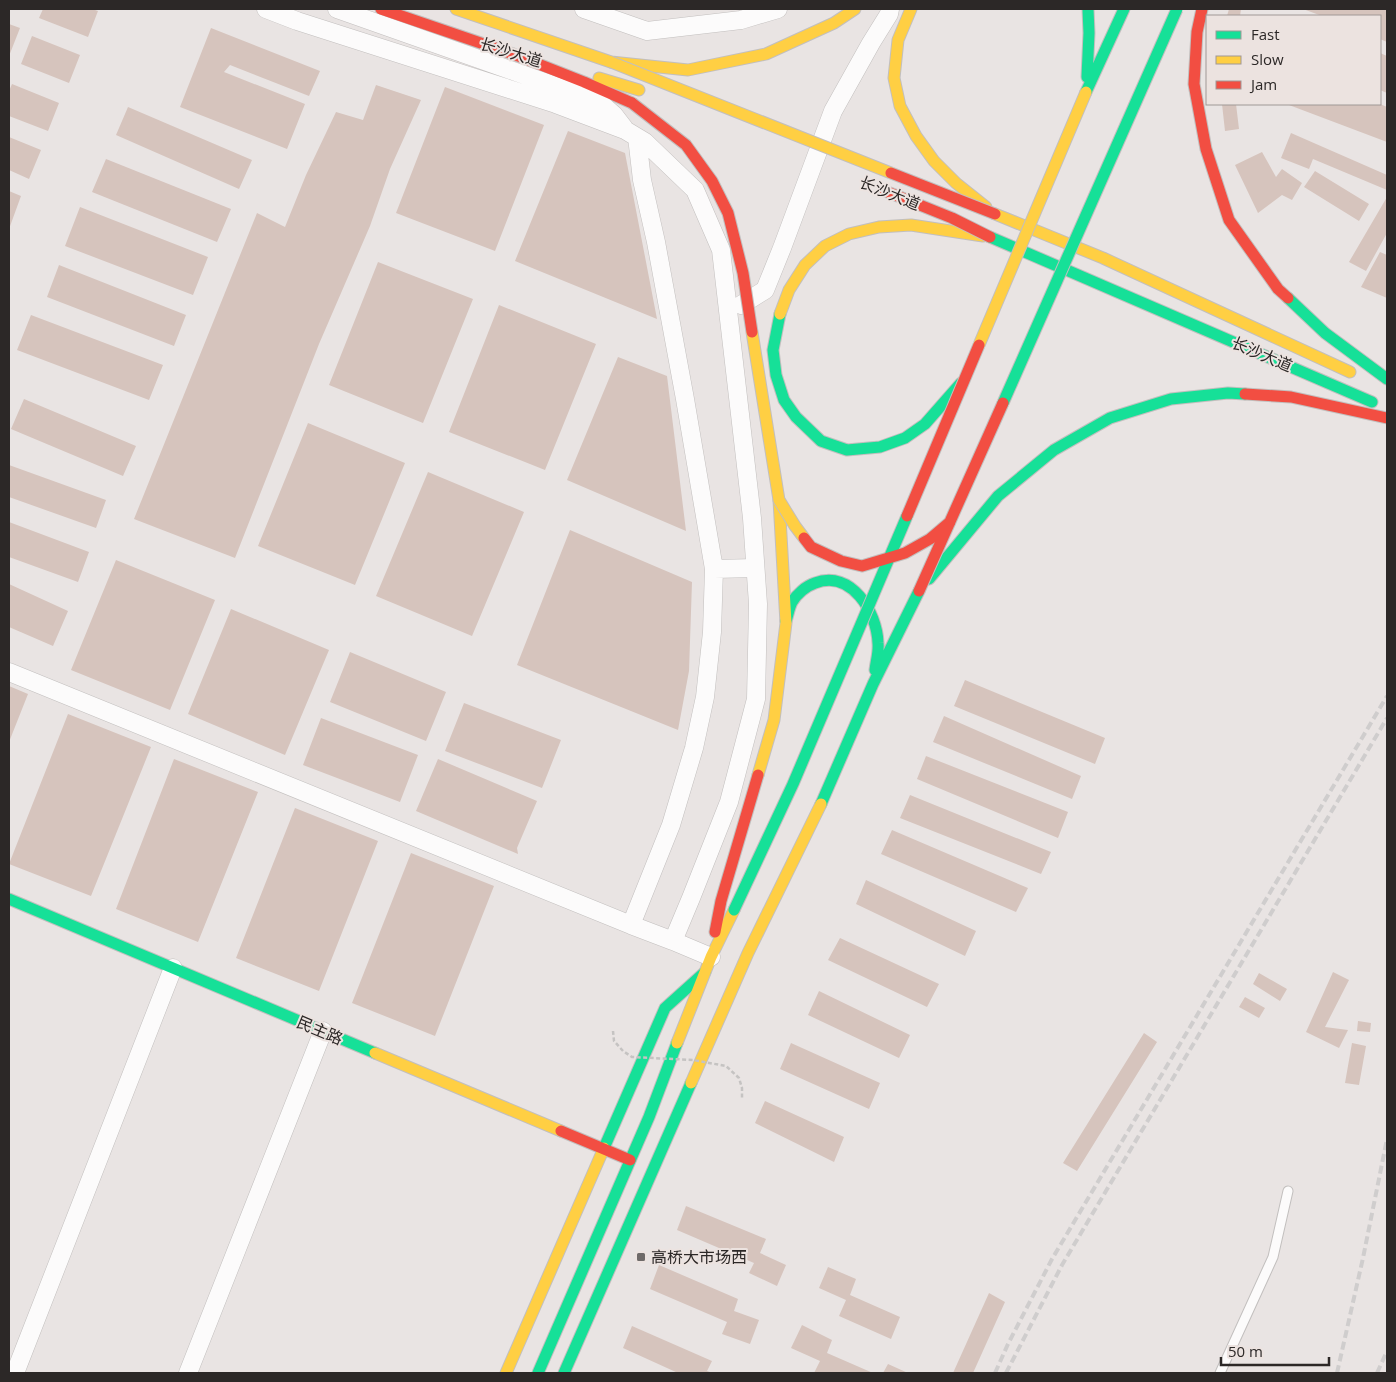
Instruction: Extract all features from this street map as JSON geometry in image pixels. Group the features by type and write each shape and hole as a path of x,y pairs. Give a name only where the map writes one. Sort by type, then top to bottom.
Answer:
{"main road":[{"name":"长沙大道","path":"380,9 513,54 643,92"},
{"name":"长沙大道","path":"456,9 610,62"},
{"path":"474,9 496,22"},
{"path":"610,62 688,70 766,54 834,23 855,9"},
{"path":"911,9 898,40 894,78 900,106 916,136 934,161 956,183 996,214"},
{"path":"1086,92 1089,33 1088,9"},
{"path":"538,1373 649,1117 708,964 793,784 1086,92 1124,9"},
{"path":"1202,9 1197,32 1194,84 1206,149 1229,220 1278,290 1384,385"},
{"path":"564,1373 748,953 822,801 873,684 950,522 1175,11"},
{"path":"513,54 632,103 686,145 712,181 728,213 743,273 779,500 786,623"},
{"path":"610,62 1103,258 1361,377"},
{"path":"804,158 823,166"},
{"name":"长沙大道","path":"878,188 952,218 1387,409"},
{"path":"965,378 925,424 904,438 880,447 847,450 821,441 796,418 784,400 776,375 773,350 780,314 789,290 805,265 825,246 850,234 879,227 911,225 990,236"},
{"path":"918,591 998,496 1054,450 1110,418 1171,399 1228,393 1291,396 1387,418"},
{"path":"779,500 811,547 841,561 862,566 905,553 930,539 950,522"},
{"path":"506,1373 603,1148 605,1132 665,1008 708,964 721,901 774,720 786,623 792,603 801,591 812,583 839,581 854,589 866,605 874,622 879,642 873,684"},
{"name":"民主路","path":"10,902 173,968 630,1160"}],"street":[{"path":"266,9 297,21 556,104 631,134 644,142 695,190 721,250 752,518 758,604 756,699 729,802 673,941"},
{"path":"337,9 598,101 631,134 656,242 714,569 711,641 705,697 694,748 671,825 631,925"},
{"path":"380,9 497,65"},
{"path":"584,9 647,31 741,20 778,9"},
{"path":"728,313 765,290 832,111 889,14 890,9"},
{"path":"714,569 755,568"},
{"path":"9,672 673,941 708,964"},
{"path":"15,1373 173,968"},
{"path":"188,1373 323,1031"}],"lane":[{"path":"1220,1373 1273,1257 1288,1191"}],"path":[{"path":"613,1031 614,1041 622,1051 632,1056 693,1060 726,1066 739,1078 742,1098"}],"building":[{"path":"43,9 92,9 98,11 88,37 39,18"},
{"path":"1229,9 1241,9 1240,15 1227,15"},
{"path":"1303,9 1387,9 1387,42 1381,39 1381,15 1319,15"},
{"path":"9,24 20,28 9,56"},
{"path":"211,28 320,71 309,96 230,65 224,72 305,104 287,149 180,107"},
{"path":"32,36 80,55 69,83 21,64"},
{"path":"1381,53 1387,56 1387,93 1381,90"},
{"path":"12,84 59,103 48,131 9,116 9,91"},
{"path":"376,85 421,100 390,169 370,226 319,344 235,558 134,519 257,213 285,227 306,175 336,112 363,120"},
{"path":"445,87 544,125 495,251 396,213"},
{"path":"1381,104 1387,107 1387,142 1289,105"},
{"path":"1222,105 1236,105 1239,129 1225,131"},
{"path":"128,107 252,160 239,189 116,135"},
{"path":"568,131 625,153 657,319 515,261"},
{"path":"1291,133 1387,175 1387,190 1313,159 1309,169 1281,158"},
{"path":"9,137 41,150 29,179 9,170"},
{"path":"1262,152 1276,177 1282,169 1302,183 1292,200 1282,195 1258,213 1235,165"},
{"path":"106,159 231,209 217,242 92,192"},
{"path":"1315,171 1369,204 1359,221 1304,187"},
{"path":"9,191 21,196 9,229"},
{"path":"1387,197 1387,233 1366,271 1349,262"},
{"path":"80,207 208,257 193,295 65,246"},
{"path":"1380,252 1387,255 1387,298 1361,287"},
{"path":"378,262 473,299 423,423 329,385"},
{"path":"59,265 186,315 174,346 47,297"},
{"path":"499,305 596,344 545,470 449,432"},
{"path":"31,315 163,365 149,400 17,350"},
{"path":"618,357 667,376 686,531 567,480"},
{"path":"24,399 136,446 123,476 11,429"},
{"path":"308,423 405,463 355,585 258,546"},
{"path":"9,465 106,500 96,528 9,497"},
{"path":"428,472 524,512 472,636 376,596"},
{"path":"9,522 89,552 78,582 9,557"},
{"path":"570,530 692,582 689,671 678,730 517,665"},
{"path":"116,560 215,600 170,710 71,670"},
{"path":"9,584 68,611 53,646 9,627"},
{"path":"231,609 329,650 285,755 188,714"},
{"path":"350,652 446,692 426,741 330,702"},
{"path":"965,680 1105,738 1095,764 954,706"},
{"path":"9,686 28,694 9,742"},
{"path":"464,703 561,740 542,788 445,751"},
{"path":"68,714 151,747 91,896 9,864"},
{"path":"944,716 1081,776 1072,799 933,742"},
{"path":"321,718 418,755 400,802 303,765"},
{"path":"926,756 1068,812 1058,838 917,779"},
{"path":"174,759 258,792 198,942 116,909"},
{"path":"438,759 537,801 517,848 518,854 416,811"},
{"path":"910,795 1051,852 1041,874 900,818"},
{"path":"295,808 378,841 319,991 236,958"},
{"path":"892,830 1028,888 1016,912 881,854"},
{"path":"411,853 494,886 435,1036 352,1003"},
{"path":"866,880 976,931 965,956 856,904"},
{"path":"840,938 939,984 927,1007 828,960"},
{"path":"1333,972 1349,980 1325,1027 1348,1030 1339,1048 1306,1032"},
{"path":"1259,973 1287,989 1280,1001 1253,984"},
{"path":"819,991 910,1035 899,1058 808,1015"},
{"path":"1245,997 1265,1008 1259,1018 1239,1007"},
{"path":"1358,1021 1371,1023 1370,1032 1357,1031"},
{"path":"1144,1033 1157,1042 1077,1171 1063,1163"},
{"path":"791,1043 880,1083 869,1109 780,1069"},
{"path":"1352,1043 1366,1046 1359,1085 1345,1083"},
{"path":"765,1101 844,1137 834,1162 755,1123"},
{"path":"686,1206 766,1239 760,1253 786,1265 777,1286 749,1273 754,1263 677,1230"},
{"path":"659,1265 738,1299 734,1311 759,1320 750,1344 722,1334 727,1322 650,1289"},
{"path":"828,1267 856,1279 850,1295 900,1317 891,1339 839,1316 846,1300 819,1288"},
{"path":"989,1293 1005,1302 973,1373 953,1373"},
{"path":"802,1325 832,1340 827,1353 873,1373 814,1373 820,1361 791,1348"},
{"path":"632,1326 712,1361 707,1371 713,1373 678,1373 623,1348"},
{"path":"888,1364 908,1373 883,1373"}],"railway":[{"path":"995,1373 1052,1259 1387,696"},
{"path":"1006,1373 1062,1265 1387,718"},
{"path":"1337,1373 1387,1139"},
{"path":"1377,1373 1387,1351"}],"traffic: fast":[{"path":"1087,77 1088,9"},
{"path":"1086,92 1124,9"},
{"path":"1003,403 1177,9"},
{"path":"990,237 1372,402"},
{"path":"1288,298 1325,333 1387,379"},
{"path":"780,314 773,350 776,375 784,400 796,417 821,441 847,450 880,447 905,438 925,424 961,383"},
{"path":"929,579 998,496 1054,450 1110,418 1171,399 1228,393 1245,394"},
{"path":"734,910 793,784 907,516"},
{"path":"786,621 792,602 802,591 815,583 828,580 840,582 860,596 873,619 878,643 875,670"},
{"path":"821,804 873,684 919,591"},
{"path":"9,899 375,1053"},
{"path":"604,1148 665,1008 705,972"},
{"path":"538,1373 649,1117 677,1043"},
{"path":"564,1373 691,1083"}],"traffic: slow":[{"path":"456,9 611,62 688,70 766,54 834,23 855,9"},
{"path":"911,9 898,40 894,78 900,106 916,136 934,161 956,183 986,207"},
{"path":"611,62 891,173"},
{"path":"599,78 639,90"},
{"path":"979,345 1086,92"},
{"path":"995,214 1103,258 1350,372"},
{"path":"780,314 789,290 805,265 825,246 849,234 879,227 911,225 983,236"},
{"path":"752,332 779,500 804,538"},
{"path":"758,775 774,720 786,623 779,500"},
{"path":"691,1083 748,953 821,804"},
{"path":"677,1043 711,957 734,910"},
{"path":"375,1053 561,1131"},
{"path":"506,1373 604,1148"}],"traffic: jam":[{"path":"381,9 513,54 632,103"},
{"path":"1202,9 1197,32 1194,84 1206,149 1229,220 1278,289 1288,298"},
{"path":"632,103 686,145 712,181 728,213 743,273 752,332"},
{"path":"891,173 995,214"},
{"path":"885,191 952,218 990,237"},
{"path":"907,516 979,345"},
{"path":"1245,394 1291,397 1387,418"},
{"path":"919,591 1003,403"},
{"path":"804,538 811,547 841,561 862,566 905,553 930,539 950,522"},
{"path":"715,932 721,901 758,775"},
{"path":"561,1131 630,1160"}],"place":[{"name":"高桥大市场西","path":"641,1257"}]}
